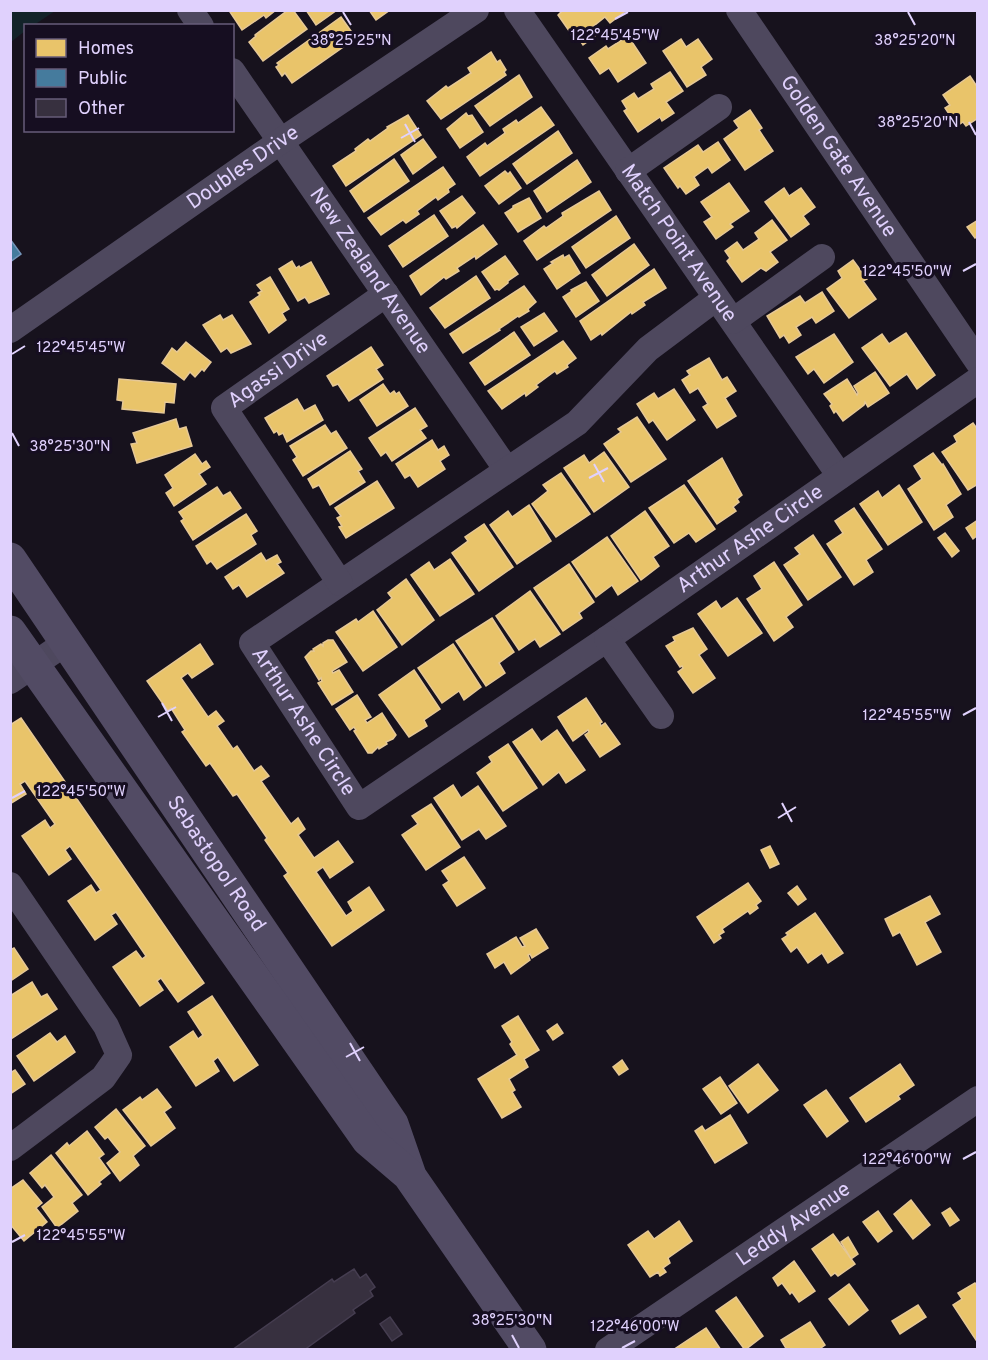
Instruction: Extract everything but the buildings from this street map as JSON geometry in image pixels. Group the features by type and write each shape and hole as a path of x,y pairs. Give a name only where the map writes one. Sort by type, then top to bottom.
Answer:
{"main road":[{"name":"Sebastopol Road","path":"10,559 392,1124 409,1175"},
{"name":"Sebastopol Road","path":"10,633 22,673 368,1140 409,1175 530,1350"}],"street":[{"path":"190,10 200,24"},
{"name":"Doubles Drive","path":"10,330 281,141 476,10"},
{"name":"Golden Gate Avenue","path":"739,10 978,362"},
{"name":"Match Point Avenue","path":"526,14 628,171 840,476"},
{"name":"New Zealand Avenue","path":"234,74 507,470"},
{"path":"628,171 718,107"},
{"path":"733,321 822,257"},
{"name":"Agassi Drive","path":"340,583 224,408 386,294"},
{"name":"Arthur Ashe Circle","path":"716,298 648,349 578,423 252,643 359,807 607,639 978,380"},
{"path":"607,639 661,716"},
{"path":"22,673 67,642"},
{"path":"10,885 106,1026 119,1055 103,1078 10,1148"},
{"name":"Leddy Avenue","path":"608,1350 978,1099"}],"shaded area":[{"path":"11,10 55,10 36,24 24,24 24,32 11,42"}]}
